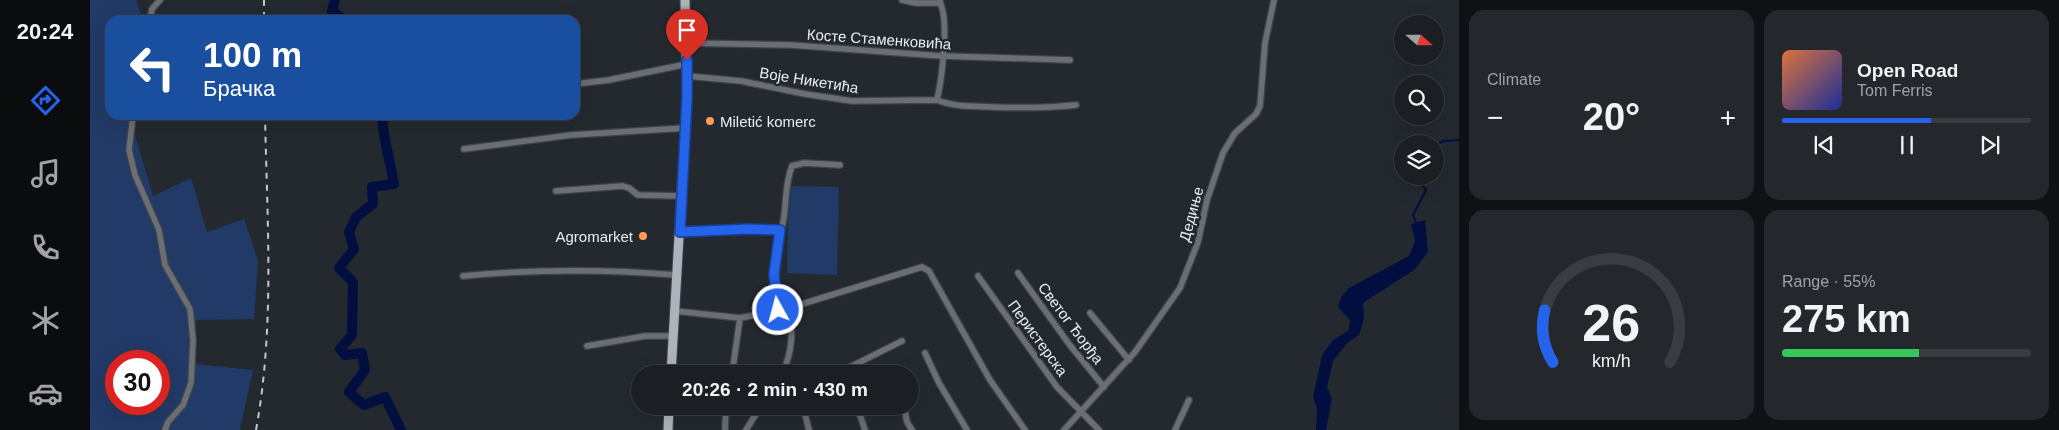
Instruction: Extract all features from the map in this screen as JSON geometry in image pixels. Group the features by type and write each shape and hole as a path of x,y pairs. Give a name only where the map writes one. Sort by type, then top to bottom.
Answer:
{"main road":[{"path":"672,365 685,128 687,76 686,0"},
{"path":"668,430 669,415"}],"street":[{"path":"151,15 152,9 160,0"},
{"path":"902,0 916,3 940,2 943,11 942,56 941,82 937,100"},
{"name":"Дедиње","path":"1064,430 1128,360 1180,288 1198,242 1207,200 1223,153 1235,133 1256,114 1261,102 1265,43 1274,0"},
{"name":"Косте Стаменковића","path":"686,43 792,45 942,56 1070,60"},
{"path":"580,83 610,80 687,64"},
{"name":"Воје Никетића","path":"687,76 741,81 804,94 852,101 937,100 948,104 968,106 1045,108 1076,105"},
{"path":"133,120 130,150 135,175 159,230 166,264 190,309 193,340 191,383 183,405 168,422 165,430"},
{"path":"464,150 571,135 685,128"},
{"path":"778,310 774,274 780,230 783,224 787,181 792,166 804,162 840,165"},
{"path":"556,191 622,186 629,188 638,196 682,196"},
{"path":"680,232 748,229 780,230"},
{"path":"675,311 740,318 789,308 922,266 929,271 990,380 1025,430"},
{"path":"463,276 564,270 626,271 677,276"},
{"name":"Светог Ђорђа","path":"1018,273 1069,344 1104,387"},
{"name":"Перистерска","path":"978,276 1057,387 1081,413"},
{"path":"786,365 792,350 792,327 789,308"},
{"path":"1090,313 1128,360"},
{"path":"733,365 740,318"},
{"path":"587,346 604,341 645,336 674,336"},
{"path":"858,365 902,341"},
{"path":"925,353 939,383 967,430"},
{"path":"1175,430 1189,400"},
{"path":"1081,413 1099,430"},
{"path":"725,430 726,415"},
{"path":"746,430 755,415"},
{"path":"805,415 809,430"},
{"path":"859,415 865,430"},
{"path":"907,415 912,430"}],"shaded area":[{"path":"90,0 136,0 141,15 105,15 105,120 130,120 153,196 191,178 207,232 244,219 258,261 254,319 196,320 194,364 253,370 240,430 90,430"},
{"path":"789,186 839,187 837,275 787,273"},
{"path":"1425,220 1428,252 1414,270 1363,303 1364,319 1359,335 1347,343 1333,361 1327,388 1332,398 1326,430 1316,430 1317,408 1313,397 1322,355 1333,340 1349,330 1350,320 1338,307 1341,297 1349,288 1409,256 1415,241 1411,224"}],"waterway":[{"path":"335,0 332,11 338,15"},
{"path":"383,120 394,184 372,187 373,204 356,217 349,232 354,249 339,268 353,282 352,335 340,349 345,355 362,353 365,370 349,392 364,405 385,397 401,430"},
{"path":"1444,141 1459,140"},
{"path":"1417,225 1413,215 1426,190 1422,185"}],"railway":[{"path":"264,0 264,15"},
{"path":"256,430 262,391 268,313 265,120"}],"place":[{"name":"Miletić komerc","path":"710,121"},
{"name":"Agromarket","path":"643,236"}],"route":[{"path":"687,60 687,98 680,232 748,229 780,230 774,274 778,310"}]}
